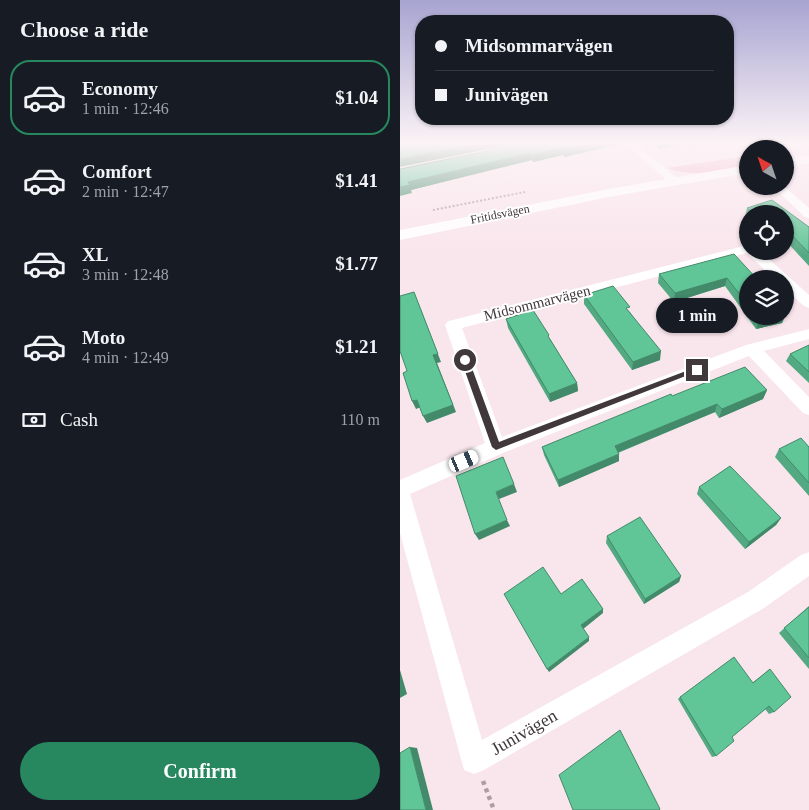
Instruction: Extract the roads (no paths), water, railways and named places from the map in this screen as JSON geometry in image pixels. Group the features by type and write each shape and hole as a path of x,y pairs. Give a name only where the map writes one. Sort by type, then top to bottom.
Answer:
{"street":[{"name":"Fritidsvägen","path":"400,235 674,181"},
{"path":"787,195 809,214"},
{"name":"Midsommarvägen","path":"496,447 453,325 739,251"},
{"path":"762,260 772,270"},
{"path":"794,289 809,303"},
{"path":"400,489 496,447 752,349 809,334"},
{"path":"752,349 809,408"},
{"name":"Junivägen","path":"400,496 474,760 756,600 809,563"}]}
